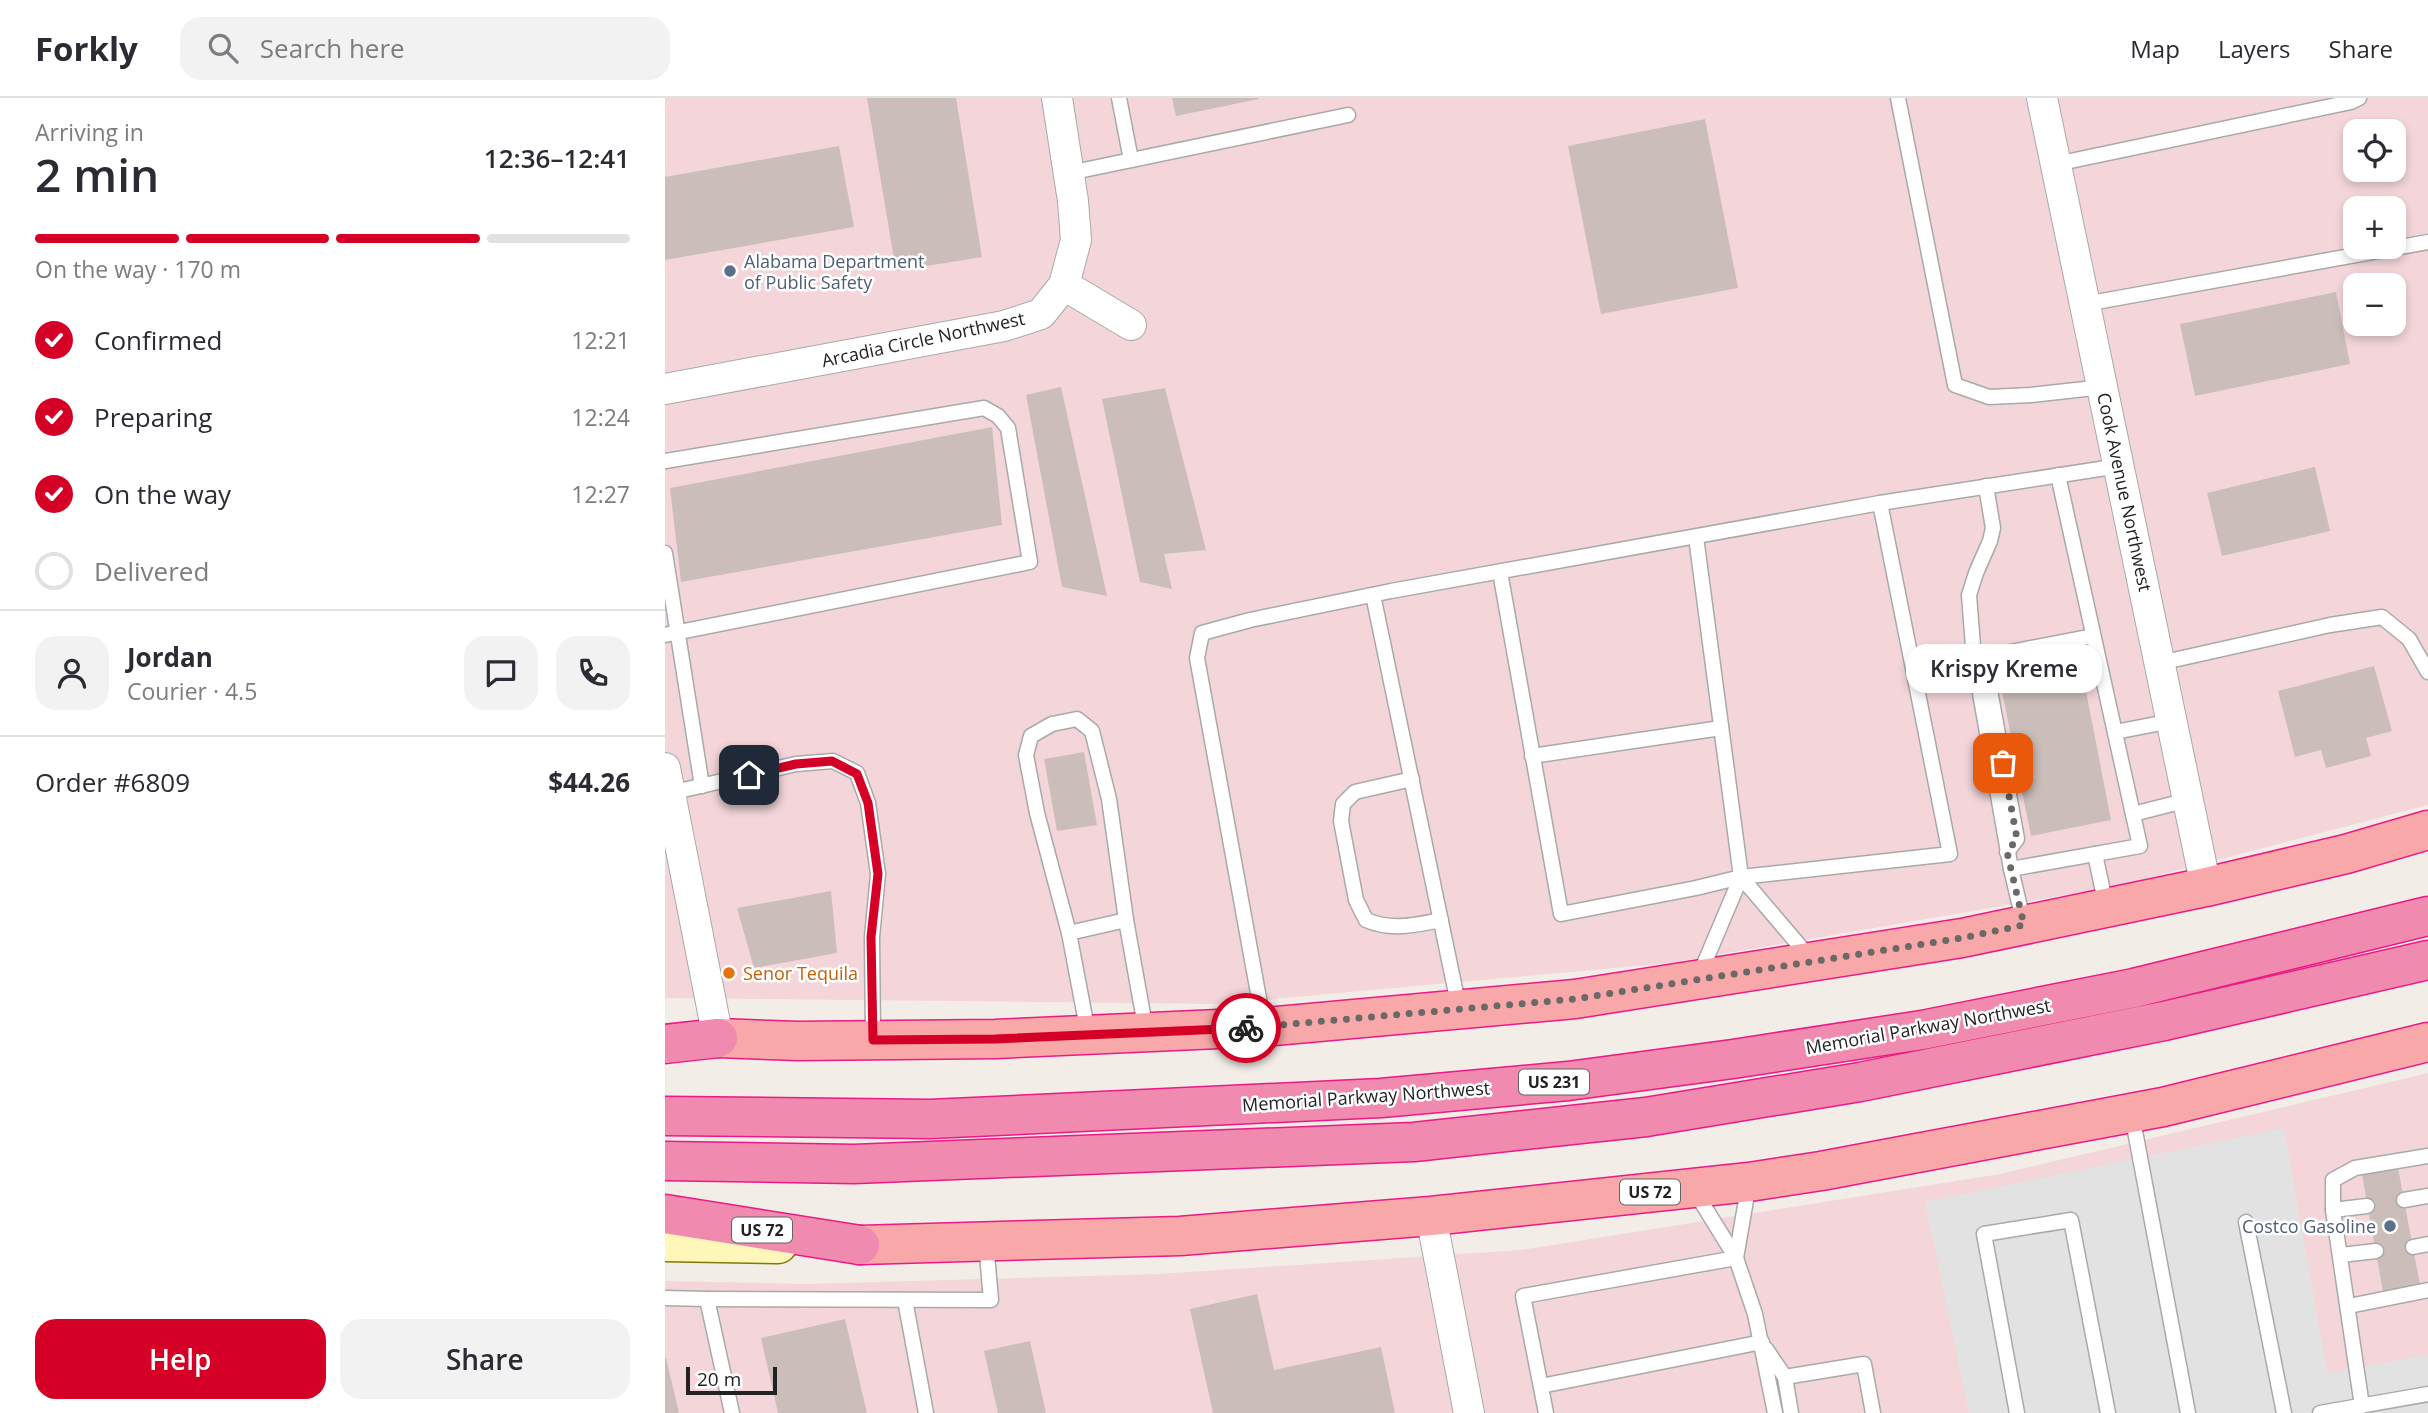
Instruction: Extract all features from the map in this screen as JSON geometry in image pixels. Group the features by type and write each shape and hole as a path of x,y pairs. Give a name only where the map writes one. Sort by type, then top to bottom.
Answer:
{"highway":[{"path":"665,1044 718,1038 995,1039 1264,1027 1575,999 1962,938 2206,887 2346,854 2428,830"},
{"name":"Memorial Parkway Northwest","path":"665,1116 930,1119 1381,1098 1569,1081 1733,1059 1949,1024 2134,988 2428,916"},
{"path":"665,1161 854,1164 1374,1144 1646,1117 1860,1082 2190,1015 2428,960"},
{"name":"US 72","path":"665,1214 860,1245 1180,1236 1431,1216 1749,1182 1821,1171 2131,1113 2334,1067 2428,1042"}],"main road":[{"path":"665,1035 718,1038"},
{"path":"665,1242 860,1245"}],"street":[{"name":"Arcadia Circle Northwest","path":"665,389 1004,326 1041,314 1064,285 1076,240 1057,98"},
{"name":"Cook Avenue Northwest","path":"2042,98 2206,887"},
{"path":"1064,285 1131,325"},
{"path":"667,780 718,1038"},
{"path":"1431,1216 1469,1413"}],"lane":[{"path":"1119,98 1131,160"},
{"path":"1898,98 1955,385 1989,397 2031,396 2103,387"},
{"path":"2056,163 2359,98"},
{"path":"1069,173 1348,115"},
{"path":"2085,304 2428,242"},
{"path":"665,461 984,408 998,416 1008,428 1030,562 670,634"},
{"path":"1264,1027 1197,658 1202,633 1250,620 1373,595 1880,503 2119,466"},
{"path":"2011,869 2140,846 2058,475"},
{"path":"1986,486 1993,528 1969,595 2007,852 2024,925"},
{"path":"1500,572 1561,914 1741,877 1950,854 1880,503"},
{"path":"1696,537 1741,877 1697,981"},
{"path":"665,553 670,634 702,786"},
{"path":"1373,595 1460,1009"},
{"path":"2160,663 2330,625 2382,617 2409,639 2428,672"},
{"path":"1979,658 2093,636"},
{"path":"1088,1035 1069,933 1037,813 1026,755 1031,736 1052,724 1077,719 1092,731 1109,799 1126,920 1146,1032"},
{"path":"2115,732 2172,721"},
{"path":"1532,756 1721,728"},
{"path":"667,780 702,786 796,764 832,761 857,774 868,803 878,874 871,937 873,1040"},
{"path":"1412,779 1356,792 1343,804 1341,821 1356,900 1366,920 1381,926 1396,928 1441,920"},
{"path":"2133,814 2188,800"},
{"path":"2095,854 2106,907"},
{"path":"1741,877 1813,962"},
{"path":"1069,933 1126,920"},
{"path":"2131,1113 2188,1413"},
{"path":"2362,1406 2333,1210 2333,1180 2355,1168 2428,1156"},
{"path":"1736,1258 1749,1182"},
{"path":"1693,1188 1736,1258 1755,1314 1775,1413"},
{"path":"2404,1200 2428,1196"},
{"path":"2333,1210 2367,1206"},
{"path":"2017,1413 1984,1234 2071,1220 2108,1413"},
{"path":"2246,1222 2284,1413"},
{"path":"665,1298 991,1300 986,1242"},
{"path":"2413,1247 2428,1244"},
{"path":"2341,1255 2376,1251"},
{"path":"1546,1413 1523,1296 1736,1258"},
{"path":"2349,1306 2428,1290"},
{"path":"707,1299 732,1413"},
{"path":"905,1300 926,1413"},
{"path":"1762,1342 1785,1377 1791,1413"},
{"path":"1541,1386 1762,1342"},
{"path":"1785,1377 1864,1364 1873,1413"},
{"path":"2320,1413 2428,1394"},
{"path":"720,1413 728,1395"}],"shaded area":[{"path":"665,98 2428,98 2428,805 2118,886 1670,963 1219,1004 665,998"},
{"path":"2428,1073 2428,1413 665,1413 665,1281 805,1284 1159,1274 1521,1250 2000,1174"},
{"path":"2284,1128 2327,1373 2428,1355 2428,1413 1969,1413 1925,1202"}],"building":[{"path":"867,98 956,98 982,257 896,271"},
{"path":"1172,98 1259,98 1259,99 1176,116"},
{"path":"1705,119 1738,288 1601,314 1568,146"},
{"path":"839,146 854,227 665,260 665,177"},
{"path":"2336,292 2350,364 2195,396 2180,324"},
{"path":"1061,387 1107,596 1062,587 1026,395"},
{"path":"1165,388 1206,550 1164,554 1172,589 1140,582 1102,399"},
{"path":"992,427 1002,525 681,582 670,488"},
{"path":"2315,467 2330,531 2222,556 2207,493"},
{"path":"2374,666 2392,731 2366,738 2371,756 2326,768 2321,750 2295,757 2278,691"},
{"path":"2083,676 2111,820 2031,836 2002,691"},
{"path":"1084,752 1097,825 1057,831 1044,759"},
{"path":"831,891 837,953 754,968 737,908"},
{"name":"Costco Gasoline","path":"2398,1168 2420,1285 2383,1292 2362,1175"},
{"path":"1257,1294 1274,1370 1381,1347 1395,1413 1213,1413 1190,1309"},
{"path":"845,1319 867,1413 778,1413 761,1338"},
{"path":"1030,1341 1046,1413 998,1413 984,1351"},
{"path":"666,1358 679,1413 665,1413"}],"way so far":[{"path":"1246,1028 1575,999 1962,938 2024,925 2007,852 2017,839 2003,763"}],"place":[{"name":"Alabama Department of Public Safety","path":"730,271"},
{"name":"Krispy Kreme","path":"2003,763"},
{"name":"Senor Tequila","path":"729,973"},
{"name":"Costco Gasoline","path":"2390,1226"}],"route":[{"path":"749,775 796,764 832,761 857,774 868,803 878,874 871,937 873,1040 995,1039 1246,1028"}]}
